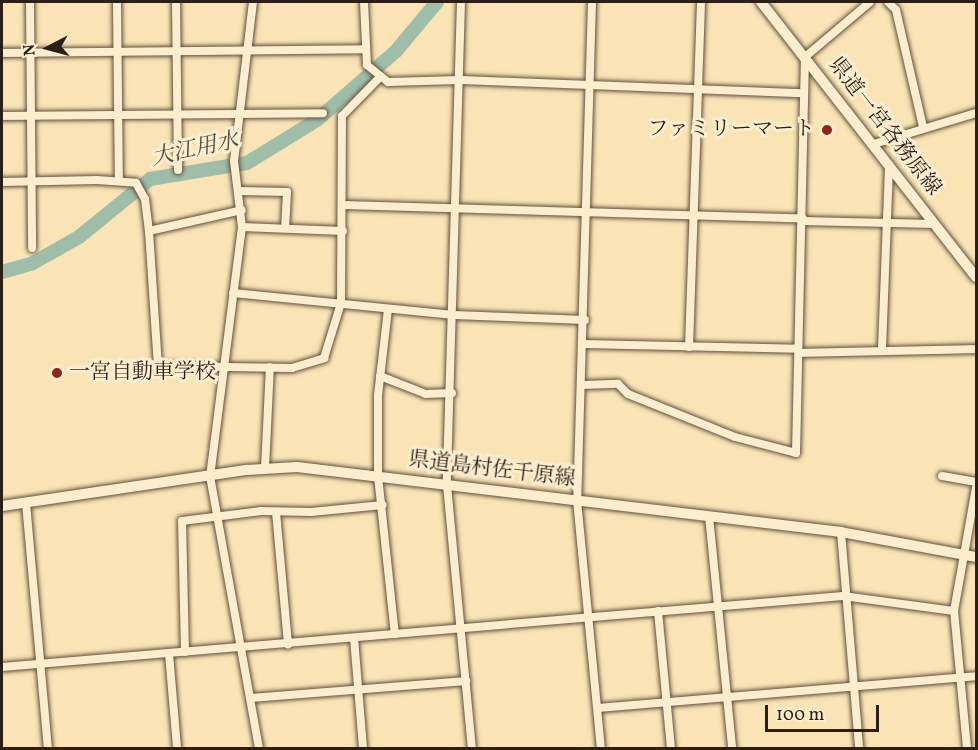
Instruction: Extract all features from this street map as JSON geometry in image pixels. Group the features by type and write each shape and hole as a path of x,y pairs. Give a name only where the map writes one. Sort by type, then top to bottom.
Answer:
{"main road":[{"name":"県道一宮各務原線","path":"761,2 976,277"},
{"name":"県道島村佐千原線","path":"2,506 264,468 297,467 841,532 976,557"}],"street":[{"path":"30,2 33,116 32,248"},
{"path":"117,2 119,181"},
{"path":"176,2 178,170"},
{"path":"253,2 237,115 234,161 240,191 242,226 210,476 259,748"},
{"path":"364,2 363,49 371,70 390,82 459,80 804,93"},
{"path":"461,2 452,393 447,485 472,748"},
{"path":"592,2 585,215 585,320 577,500 601,748"},
{"path":"689,347 701,2"},
{"path":"582,385 618,384 628,394 735,437 796,453 805,57 870,2"},
{"path":"888,2 896,10 922,127"},
{"path":"2,53 363,49"},
{"path":"2,182 119,181 136,183 142,193 149,231 158,366 292,368 324,358 341,303 344,205 342,116 380,77"},
{"path":"2,116 323,113"},
{"path":"874,144 922,127 976,113"},
{"path":"882,349 889,165"},
{"path":"240,191 286,192 285,228"},
{"path":"344,205 585,215 935,224"},
{"path":"149,231 242,210"},
{"path":"242,226 343,231"},
{"path":"233,293 454,315 585,320"},
{"path":"388,309 380,376 378,476 383,506 394,634"},
{"path":"584,344 798,351 976,349"},
{"path":"264,468 270,367"},
{"path":"380,376 426,394 452,393"},
{"path":"942,476 976,482"},
{"path":"968,748 954,610 962,554 976,488"},
{"path":"26,503 48,748"},
{"path":"185,652 182,521 217,516 383,506"},
{"path":"276,512 288,644"},
{"path":"709,516 732,748"},
{"path":"841,532 859,748"},
{"path":"2,667 845,596 954,610"},
{"path":"658,611 671,748"},
{"path":"354,638 363,748"},
{"path":"169,654 177,748"},
{"path":"598,708 976,676"},
{"path":"251,698 466,681"}],"waterway":[{"name":"大江用水","path":"2,272 33,263 79,237 150,179 247,163 317,120 396,51 437,2"}],"place":[{"name":"ファミリーマート","path":"827,130"},
{"name":"一宮自動車学校","path":"57,373"}]}
